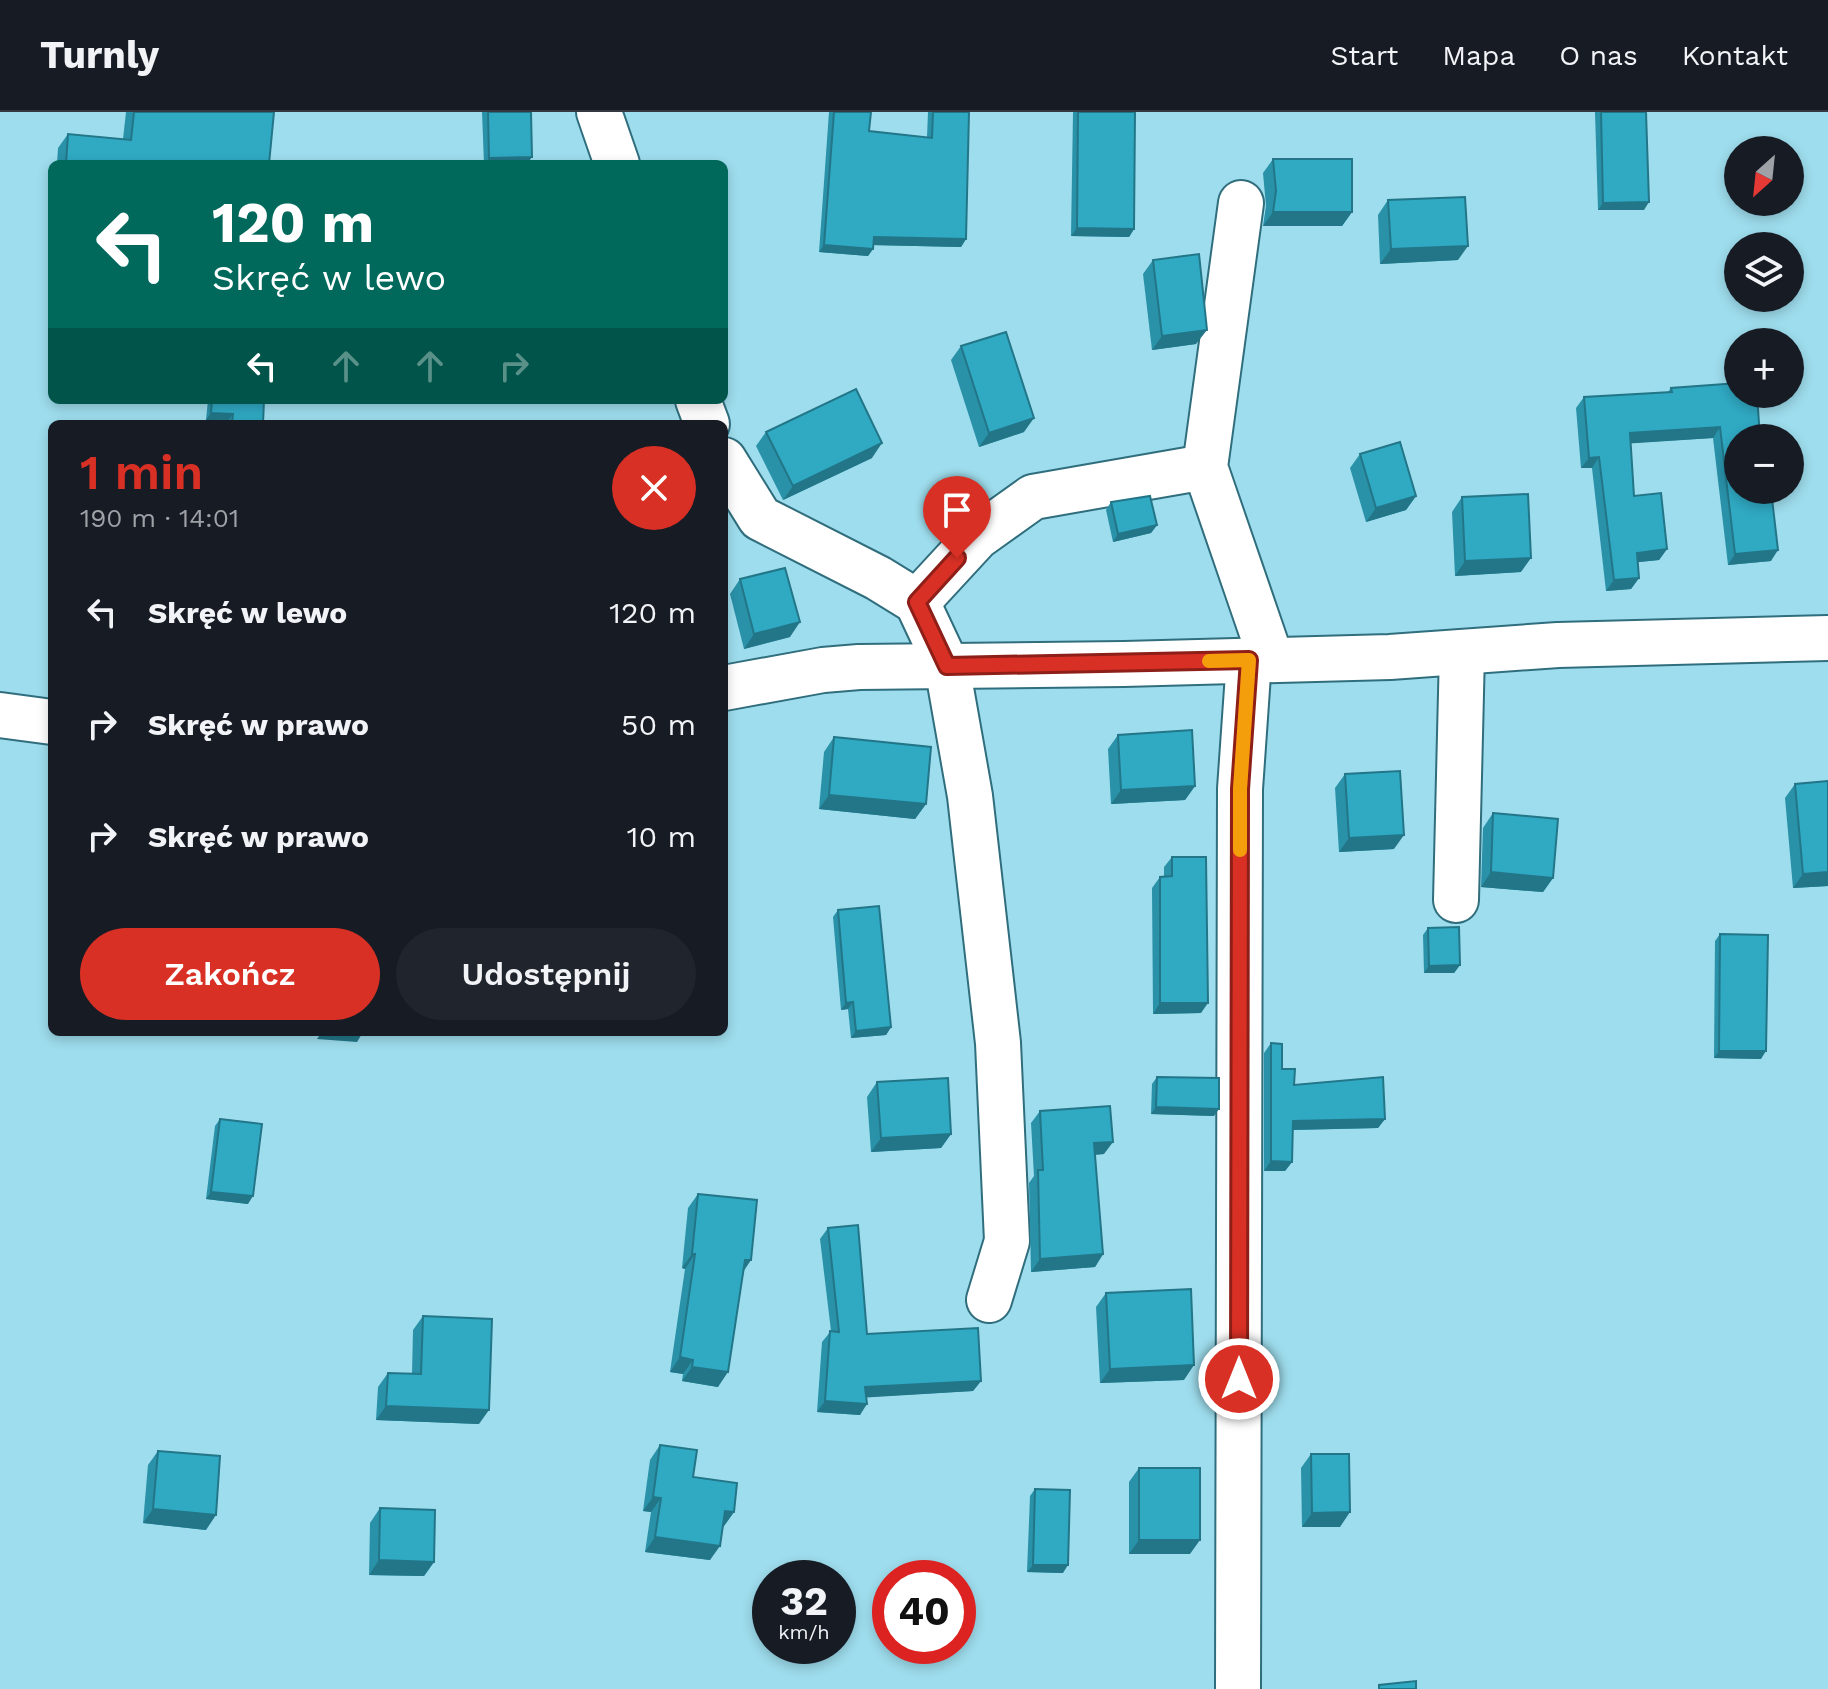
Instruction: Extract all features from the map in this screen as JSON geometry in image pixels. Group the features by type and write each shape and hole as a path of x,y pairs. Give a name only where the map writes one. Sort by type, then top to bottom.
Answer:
{"street":[{"path":"599,112 616,160"},
{"path":"1238,1689 1240,789 1260,660 1205,467 1241,203"},
{"path":"728,466 760,518 878,578 917,602 947,666 970,796 998,1043 1007,1241 989,1300"},
{"path":"917,602 977,537 1033,497 1205,467"},
{"path":"728,687 847,668 1390,657 1558,645 1828,638"},
{"path":"1456,900 1462,652"},
{"path":"0,715 48,721"}],"building":[{"path":"134,112 274,112 269,160 66,160 68,134 131,140"},
{"path":"488,112 531,112 532,157 489,158"},
{"path":"834,112 871,112 869,131 932,138 933,112 969,112 966,239 874,237 873,249 824,245"},
{"path":"1078,112 1135,112 1134,229 1077,228"},
{"path":"1601,112 1646,112 1649,202 1603,203"},
{"path":"1273,159 1352,159 1352,212 1273,212 1276,191"},
{"path":"1465,197 1468,246 1391,249 1388,200"},
{"path":"1199,254 1207,330 1162,336 1153,260"},
{"path":"1006,332 1034,418 989,433 961,346"},
{"path":"1724,384 1724,408 1758,408 1759,424 1724,424 1724,461 1720,427 1630,433 1634,496 1661,493 1667,549 1637,553 1639,578 1614,580 1599,457 1589,458 1584,397 1672,392 1671,388"},
{"path":"856,389 882,443 793,486 766,432"},
{"path":"212,404 264,404 263,420 232,420 233,414 211,413"},
{"path":"1400,442 1416,496 1376,508 1360,454"},
{"path":"1528,494 1531,558 1465,561 1462,497"},
{"path":"1150,496 1157,525 1118,534 1111,502"},
{"path":"1729,504 1773,504 1778,550 1735,554"},
{"path":"785,568 800,622 754,634 740,579"},
{"path":"1192,730 1195,786 1121,790 1118,735"},
{"path":"834,737 931,747 926,804 829,795"},
{"path":"1400,771 1404,835 1349,838 1345,774"},
{"path":"1828,781 1828,872 1803,874 1795,784"},
{"path":"1493,813 1558,819 1553,878 1491,872"},
{"path":"1172,857 1206,857 1208,1003 1160,1003 1160,877 1172,876"},
{"path":"879,906 891,1027 856,1031 853,1002 846,1003 838,910"},
{"path":"1459,927 1460,965 1429,966 1428,928"},
{"path":"1720,934 1768,935 1766,1051 1719,1051"},
{"path":"1271,1043 1282,1044 1282,1069 1295,1069 1294,1085 1383,1077 1385,1119 1293,1121 1292,1162 1271,1161"},
{"path":"1157,1077 1219,1078 1219,1109 1156,1107"},
{"path":"948,1078 951,1134 881,1138 877,1082"},
{"path":"1110,1106 1113,1142 1094,1143 1103,1254 1040,1259 1038,1170 1043,1170 1040,1111"},
{"path":"220,1119 262,1124 253,1196 211,1192"},
{"path":"698,1194 757,1200 751,1260 745,1260 728,1372 692,1367 693,1360 680,1357 695,1254 692,1254"},
{"path":"858,1225 867,1334 978,1328 981,1381 865,1387 867,1404 825,1401 830,1331 839,1332 828,1228"},
{"path":"1191,1289 1194,1365 1110,1369 1106,1293"},
{"path":"423,1316 492,1319 489,1410 386,1406 388,1373 421,1374"},
{"path":"660,1445 697,1450 693,1477 737,1483 734,1512 725,1511 720,1546 655,1537 661,1498 653,1497"},
{"path":"158,1451 220,1456 216,1515 153,1509"},
{"path":"1311,1454 1349,1454 1350,1512 1312,1513"},
{"path":"1139,1468 1200,1468 1200,1540 1139,1540"},
{"path":"1035,1489 1070,1490 1068,1565 1033,1565"},
{"path":"380,1508 435,1510 434,1562 379,1560"},
{"path":"1416,1681 1416,1689 1379,1689 1379,1685"}],"slow traffic":[{"path":"1209,661 1249,660 1240,789 1240,850"}],"route":[{"path":"957,558 917,602 947,666 1249,660 1240,789 1239,1379"}]}
